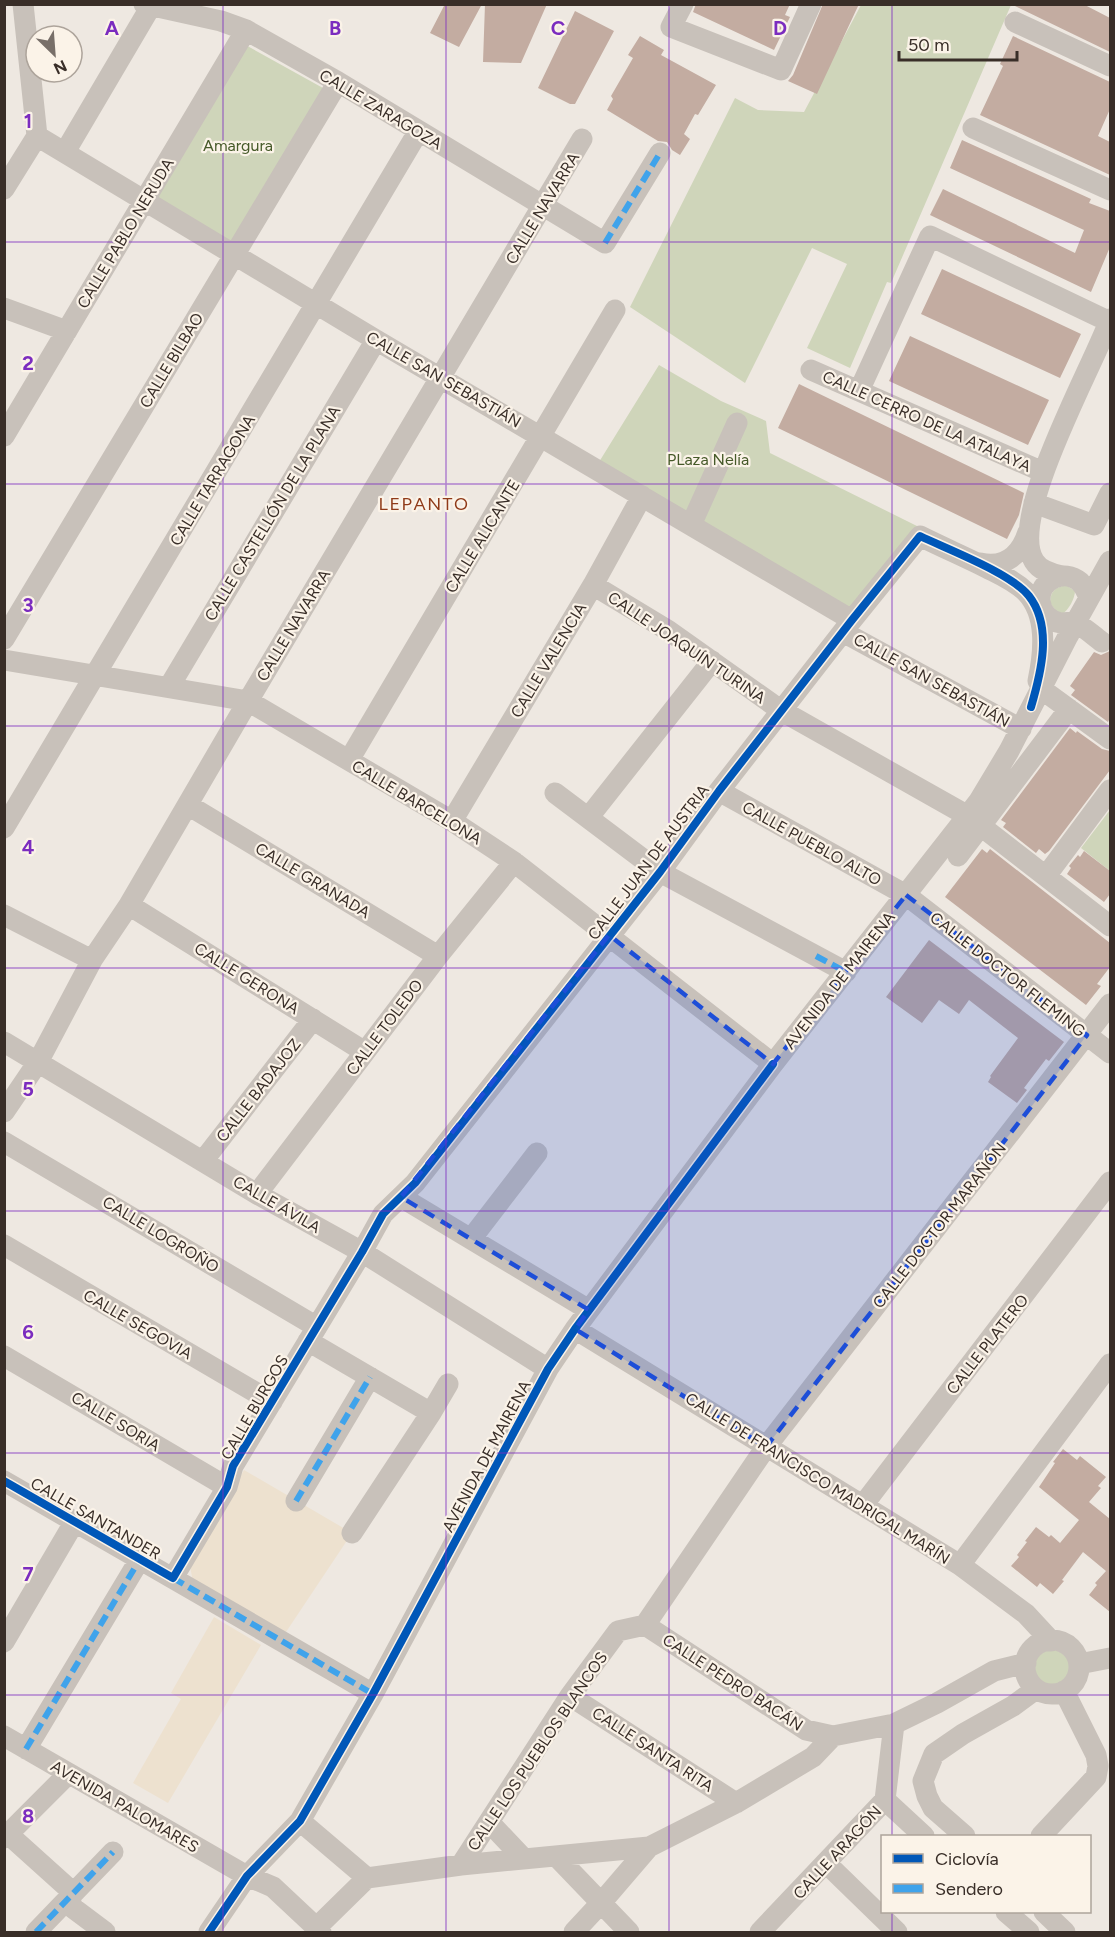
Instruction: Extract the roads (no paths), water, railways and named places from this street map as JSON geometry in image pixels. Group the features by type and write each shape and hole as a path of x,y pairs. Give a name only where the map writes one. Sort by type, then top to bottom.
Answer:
{"street":[{"path":"4,189 37,136 23,4"},
{"path":"683,4 671,27 781,70 811,4"},
{"path":"65,152 147,5"},
{"name":"CALLE ZARAGOZA","path":"147,5 225,13 246,30 338,82 605,243 660,153"},
{"path":"1015,22 1110,66"},
{"name":"CALLE PABLO NERUDA","path":"4,436 246,30"},
{"name":"CALLE BILBAO","path":"4,639 338,82"},
{"path":"973,128 1110,190"},
{"name":"CALLE TARRAGONA","path":"4,828 418,132"},
{"name":"CALLE SAN SEBASTIÁN","path":"37,136 376,340 691,525 847,626 1021,729"},
{"name":"CALLE NAVARRA","path":"4,1112 38,1062 92,960 129,904 582,139"},
{"path":"859,391 930,236 1110,320 1043,472 1021,555 1021,580 1040,618 1043,650 1031,707"},
{"path":"4,308 67,331"},
{"name":"CALLE ALICANTE","path":"349,760 615,310"},
{"name":"CALLE CASTELLÓN DE LA PLANA","path":"169,687 376,340"},
{"name":"CALLE CERRO DE LA ATALAYA","path":"811,370 1043,472"},
{"path":"691,525 737,423"},
{"path":"1033,513 1094,525 1110,493"},
{"name":"CALLE VALENCIA","path":"452,821 593,585 642,496"},
{"path":"1033,513 1029,537 1030,552 1034,561 1056,577 1046,583 1040,593 1040,605 1046,616"},
{"name":"CALLE JUAN DE AUSTRIA","path":"362,1252 383,1214 416,1183 660,872 719,791 847,626 920,536 974,561"},
{"path":"974,561 997,564 1021,555 1052,572 1079,581 1089,598"},
{"path":"974,561 1012,581 1046,616 1056,622 1075,622 1102,642"},
{"name":"AVENIDA DE MAIRENA","path":"209,1932 247,1876 300,1821 374,1694 548,1369 589,1310 774,1064 906,895 974,821 1040,688 1110,561"},
{"name":"CALLE JOAQUÍN TURINA","path":"593,585 669,631 782,711 974,821 1110,926"},
{"name":"CALLE BARCELONA","path":"4,660 248,700 452,821 514,862 774,1064"},
{"path":"588,819 712,661"},
{"path":"1040,688 1110,739"},
{"path":"958,856 974,821 1069,709"},
{"path":"1046,876 1110,790"},
{"name":"CALLE PUEBLO ALTO","path":"719,791 906,895"},
{"path":"555,793 660,872 846,972"},
{"name":"CALLE GRANADA","path":"188,805 438,956"},
{"name":"CALLE TOLEDO","path":"257,1194 438,956 514,862"},
{"name":"CALLE DOCTOR FLEMING","path":"906,895 1110,1053"},
{"name":"CALLE GERONA","path":"129,904 365,1052"},
{"path":"4,915 92,960"},
{"name":"CALLE DOCTOR MARAÑÓN","path":"766,1446 1110,1004"},
{"name":"CALLE BADAJOZ","path":"203,1161 313,1019"},
{"name":"CALLE ÁVILA","path":"4,1042 257,1194 362,1252 548,1369"},
{"name":"CALLE LOGROÑO","path":"4,1142 313,1334"},
{"path":"471,1239 537,1153"},
{"name":"CALLE PLATERO","path":"863,1505 1110,1182"},
{"path":"401,1197 589,1310"},
{"name":"CALLE SEGOVIA","path":"4,1245 272,1402"},
{"name":"CALLE BURGOS","path":"173,1578 227,1487 233,1466 362,1252"},
{"name":"CALLE DE FRANCISCO MADRIGAL MARÍN","path":"576,1329 960,1565 1026,1614 1051,1641"},
{"path":"313,1334 370,1377 431,1413"},
{"name":"CALLE SORIA","path":"4,1356 227,1487"},
{"path":"960,1565 1110,1364"},
{"path":"296,1501 370,1377"},
{"path":"352,1533 448,1384"},
{"path":"645,1625 766,1446"},
{"name":"CALLE SANTANDER","path":"5,1484 75,1521 374,1694"},
{"path":"4,1642 75,1521"},
{"path":"26,1749 140,1559"},
{"name":"CALLE LOS PUEBLOS BLANCOS","path":"461,1865 570,1696 618,1631 645,1625"},
{"name":"CALLE PEDRO BACÁN","path":"645,1625 806,1730 833,1736 894,1724 994,1671 1026,1663"},
{"path":"1051,1641 1066,1645 1076,1656 1078,1672 1076,1680 1064,1691 1050,1694 1036,1689 1027,1678 1026,1663 1028,1656 1038,1645 1051,1641"},
{"path":"1078,1664 1110,1658"},
{"path":"964,1835 933,1808 927,1796 922,1781 934,1754 963,1734 1013,1706 1036,1689"},
{"path":"1042,1835 1095,1777 1098,1766 1096,1755 1064,1691"},
{"name":"CALLE SANTA RITA","path":"570,1696 736,1803"},
{"name":"CALLE ARAGÓN","path":"760,1932 885,1800 894,1724"},
{"name":"AVENIDA PALOMARES","path":"4,1736 247,1876 273,1887 318,1930"},
{"path":"318,1930 367,1878 461,1865 649,1847 736,1803 813,1757 833,1736"},
{"path":"68,1774 6,1836 69,1888 69,1898 73,1908 105,1932"},
{"path":"885,1800 923,1835"},
{"path":"300,1821 367,1878"},
{"path":"489,1822 524,1859"},
{"path":"574,1932 602,1903 649,1847"},
{"path":"36,1932 113,1852"},
{"path":"556,1856 629,1932"},
{"path":"826,1863 897,1932"},
{"path":"1008,1913 1029,1932"},
{"path":"1046,1913 1065,1932"}],"district":[{"name":"LEPANTO","path":"424,504"}],"park label":[{"name":"Amargura","path":"238,145"},
{"name":"PLaza Nelía","path":"708,459"}]}
